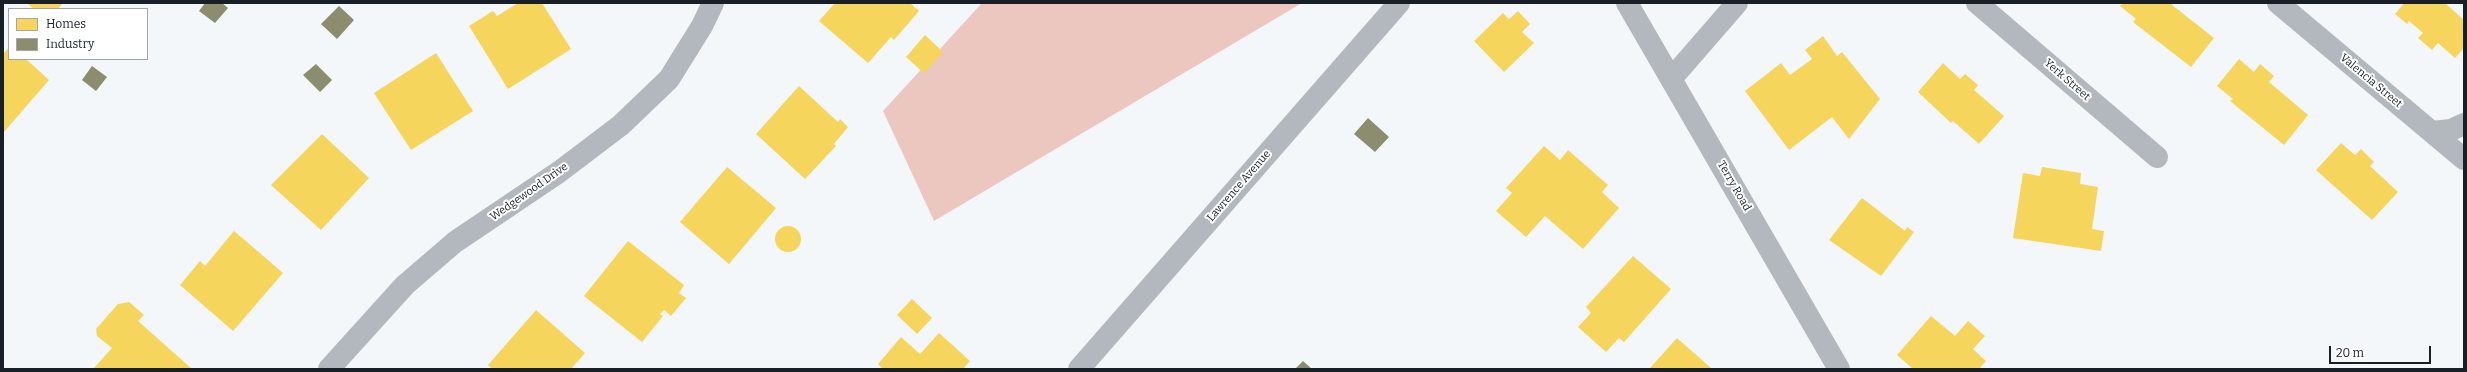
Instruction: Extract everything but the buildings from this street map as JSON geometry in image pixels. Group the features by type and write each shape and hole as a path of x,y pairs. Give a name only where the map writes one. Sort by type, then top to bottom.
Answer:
{"street":[{"name":"Wedgewood Drive","path":"329,369 405,284 455,242 559,172 614,130 669,79 702,26 713,3"},
{"name":"Lawrence Avenue","path":"1079,369 1399,3"},
{"name":"Terry Road","path":"1628,3 1838,369"},
{"path":"1672,78 1737,3"},
{"name":"Yerk Street","path":"1977,3 2157,157"},
{"name":"Valencia Street","path":"2278,3 2464,159"},
{"path":"2432,132 2451,130 2464,124"}],"shaded area":[{"path":"982,3 1302,3 934,221 883,111"}]}
